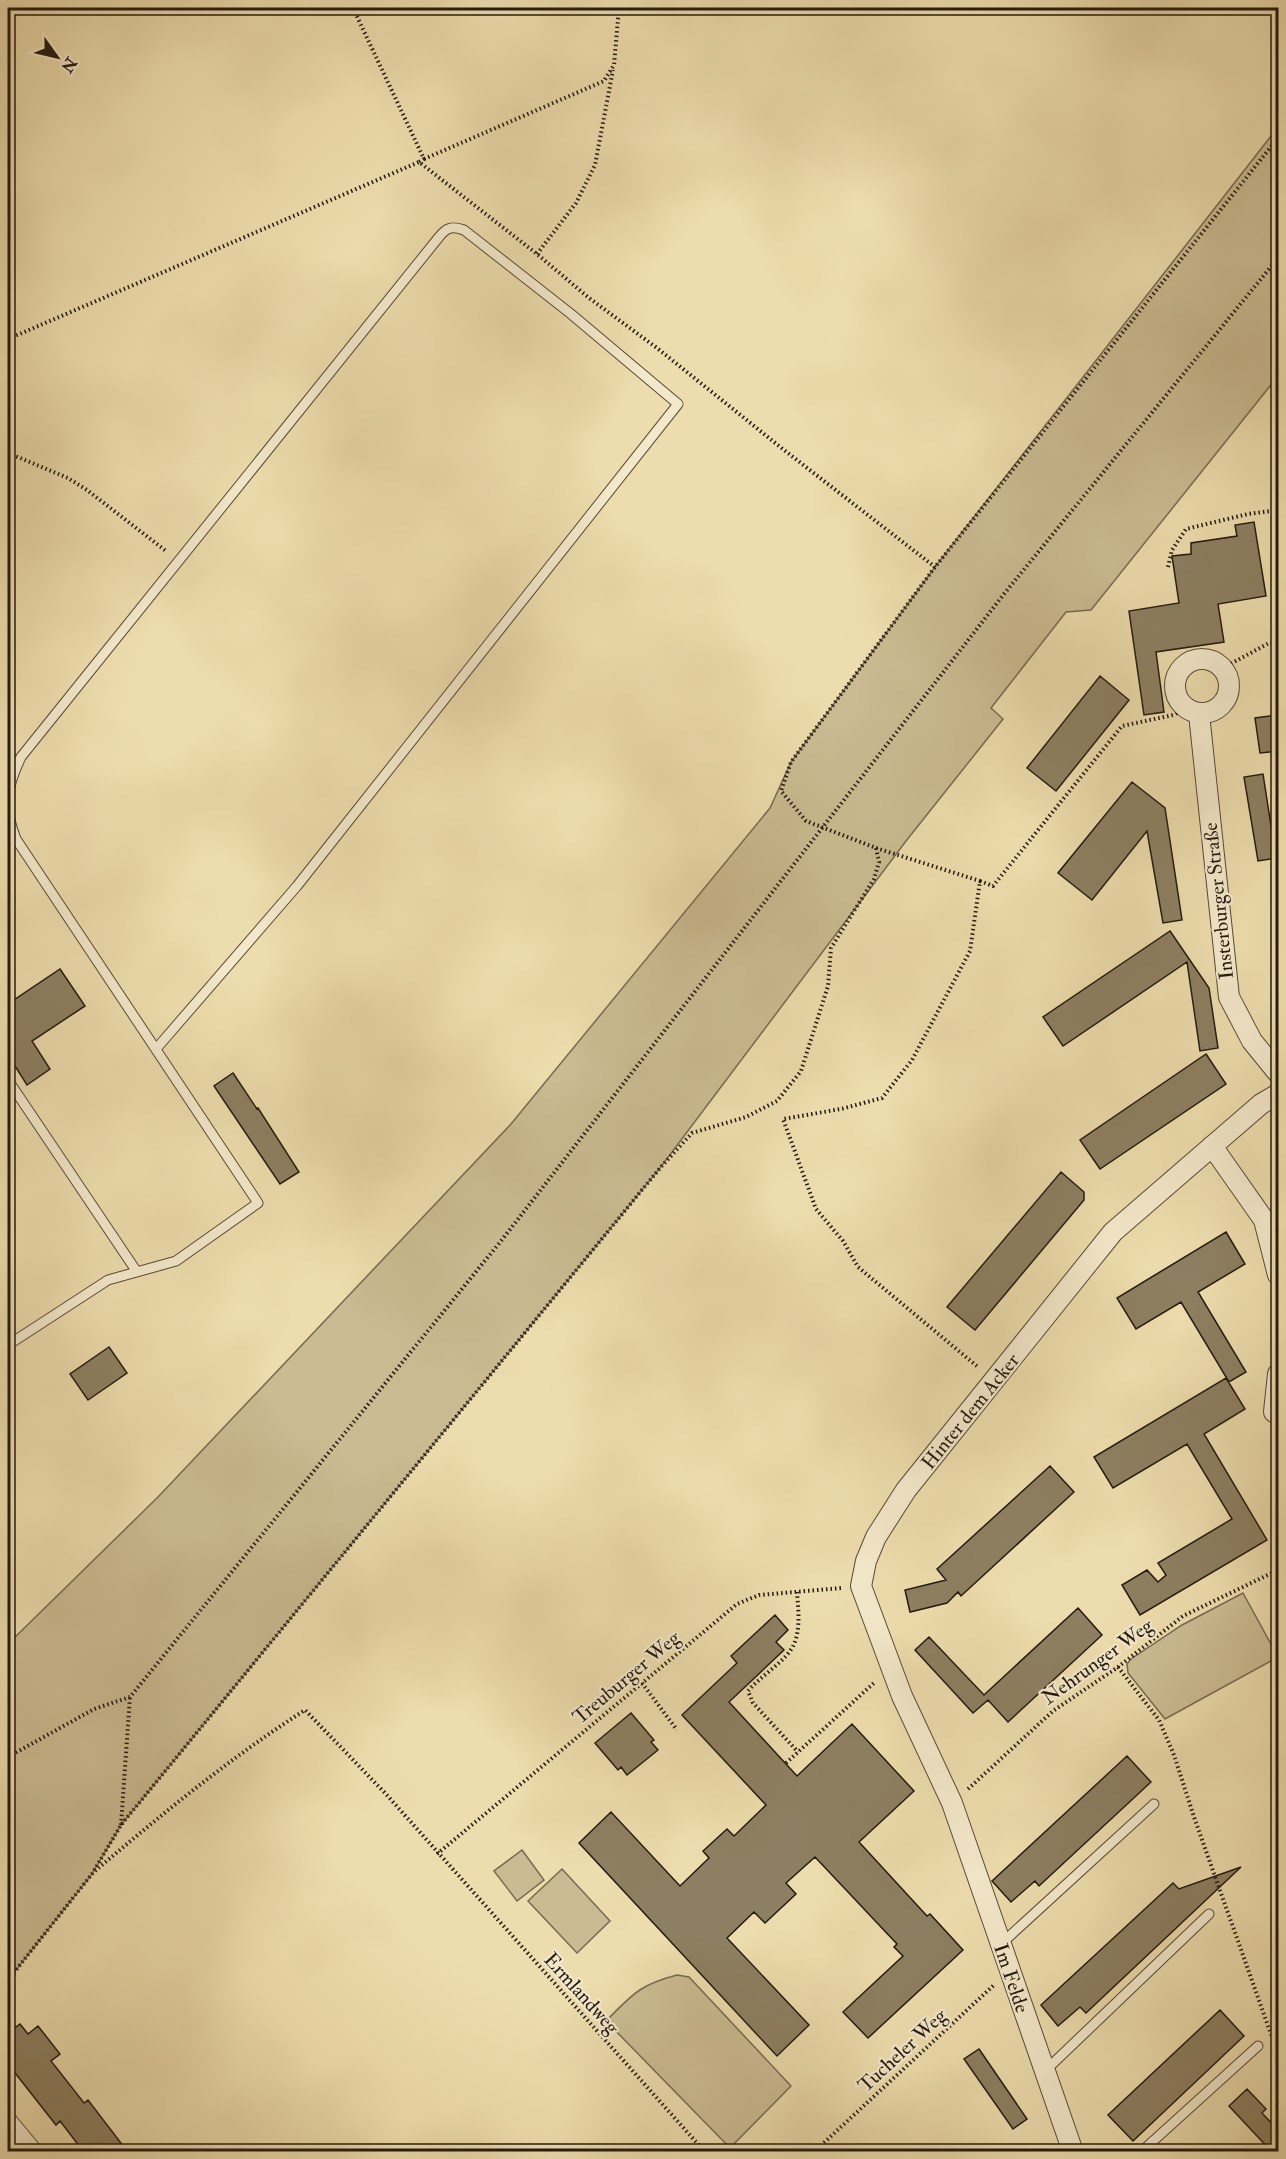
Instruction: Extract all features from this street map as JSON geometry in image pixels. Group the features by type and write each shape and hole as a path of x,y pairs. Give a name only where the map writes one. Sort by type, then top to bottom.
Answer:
{"street":[{"name":"Insterburger Straße","path":"1223,668 1208,659 1200,659 1183,666 1178,672 1174,688 1176,696 1192,711 1228,997 1252,1041 1278,1073"},
{"path":"1192,711 1208,713 1224,703 1230,686 1223,668"},
{"name":"Hinter dem Acker","path":"861,1586 866,1561 876,1537 906,1490 1113,1232 1261,1104 1278,1094"},
{"path":"1212,1146 1264,1220 1275,1247 1278,1275"},
{"path":"1274,1412 1278,1374"},
{"path":"861,1586 902,1696 952,1803"},
{"name":"Im Felde","path":"952,1803 1073,2151"},
{"path":"8,2123 32,2151"}],"lane":[{"path":"8,1345 108,1280 176,1261 258,1203 16,839 8,818 8,796 12,777 21,758 439,237 445,230 453,227 464,230 508,263 678,404 297,886 156,1049"},
{"path":"8,1080 137,1272"},
{"path":"1001,1944 1154,1804"},
{"path":"1045,2070 1209,1914"},
{"path":"1141,2151 1258,2046"}],"path":[{"path":"353,8 424,159"},
{"path":"537,254 576,203 595,165 614,65 619,8"},
{"path":"8,339 604,81 614,65"},
{"path":"1192,711 1122,726 993,886 876,848 806,821 781,791 791,762 935,567 1278,138"},
{"path":"419,162 537,254 589,298 657,348 935,567"},
{"path":"8,1757 94,1709 130,1697 501,1241 1011,585 1278,258"},
{"path":"8,453 68,478 87,490 179,562"},
{"path":"1168,567 1172,550 1186,529 1248,514 1278,510"},
{"path":"1223,668 1269,643 1278,642"},
{"path":"8,1980 92,1874 121,1825 660,1168 692,1133 746,1117 777,1101 801,1071 828,986 831,948 874,879 879,862 876,848"},
{"path":"980,881 970,951 912,1060 882,1098 841,1109 783,1119 816,1209 843,1241 858,1267 995,1381"},
{"name":"Nehrunger Weg","path":"952,1803 1053,1710 1118,1667 1183,1616 1278,1570"},
{"name":"Treuburger Weg","path":"437,1854 738,1604 759,1595 861,1586"},
{"path":"797,1592 798,1631 795,1642 785,1656 748,1691 753,1703 798,1752"},
{"path":"1118,1667 1159,1720 1174,1755 1278,2054"},
{"path":"786,1763 891,1668"},
{"path":"642,1683 677,1730"},
{"path":"121,1825 130,1697"},
{"name":"Ermlandweg","path":"92,1874 179,1800 271,1732 305,1710 385,1793 437,1854 705,2151"},
{"name":"Tucheler Weg","path":"814,2151 1010,1971"}],"shaded area":[{"path":"1278,127 1278,376 1091,610 1066,612 991,708 1003,719 906,841 660,1168 121,1825 92,1874 8,1980 8,1644 158,1497 511,1124 770,808 791,762 935,567"},
{"path":"1243,1593 1278,1657 1165,1719 1128,1673 1127,1664 1182,1625"},
{"path":"522,1850 544,1880 517,1901 494,1871"},
{"path":"562,1869 610,1921 577,1953 528,1901"},
{"path":"677,1975 689,1977 791,2086 730,2148 606,2021 637,1992"}],"building":[{"path":"1254,522 1266,596 1218,604 1224,642 1156,652 1164,712 1144,715 1129,611 1179,603 1172,556 1191,554 1191,543 1237,536 1235,525"},
{"path":"1100,676 1129,700 1056,791 1027,768"},
{"path":"1278,715 1278,751 1260,753 1255,718"},
{"path":"1263,774 1276,858 1258,861 1244,777"},
{"path":"1132,782 1165,808 1182,920 1163,923 1147,831 1092,900 1058,873"},
{"path":"1170,931 1209,988 1218,1048 1200,1051 1187,962 1063,1046 1043,1017"},
{"path":"60,969 85,1006 32,1041 50,1069 27,1085 8,1055 8,1004"},
{"path":"1206,1054 1226,1084 1100,1169 1080,1140"},
{"path":"233,1073 299,1172 280,1184 214,1086"},
{"path":"1061,1172 1084,1192 1084,1200 975,1330 947,1307"},
{"path":"1226,1232 1245,1264 1198,1292 1246,1372 1229,1382 1181,1302 1136,1329 1117,1298"},
{"path":"109,1347 127,1373 88,1400 70,1374"},
{"path":"1226,1378 1245,1409 1204,1434 1267,1540 1140,1615 1122,1585 1147,1570 1158,1582 1166,1575 1158,1563 1232,1519 1187,1444 1113,1488 1094,1457"},
{"path":"1050,1466 1074,1492 961,1596 958,1592 947,1603 910,1612 905,1590 946,1580 937,1569"},
{"path":"1078,1608 1102,1635 1008,1722 988,1700 973,1713 915,1650 929,1637 984,1695"},
{"path":"775,1615 788,1630 776,1642 784,1650 729,1702 797,1776 852,1724 914,1791 859,1842 927,1916 930,1914 963,1950 868,2038 843,2012 903,1956 894,1947 897,1944 815,1857 786,1883 796,1894 765,1923 754,1912 727,1938 809,2025 777,2056 579,1843 611,1812 680,1886 709,1858 703,1851 727,1829 734,1836 766,1805 682,1715 737,1663 731,1656"},
{"path":"631,1713 654,1740 651,1742 658,1750 627,1775 621,1767 618,1770 595,1743"},
{"path":"1127,1756 1151,1782 1039,1886 1035,1881 1011,1902 992,1881"},
{"path":"1241,1867 1086,2013 1080,2007 1058,2026 1041,2005 1173,1883 1179,1889"},
{"path":"1220,2010 1244,2036 1133,2141 1108,2115"},
{"path":"20,2024 28,2034 38,2026 60,2054 51,2061 84,2103 88,2100 127,2151 83,2151 60,2121 56,2125 8,2064 8,2033"},
{"path":"979,2049 1027,2119 1013,2129 964,2059"},
{"path":"1247,2089 1266,2109 1262,2113 1278,2130 1278,2151 1271,2151 1229,2106"}]}
